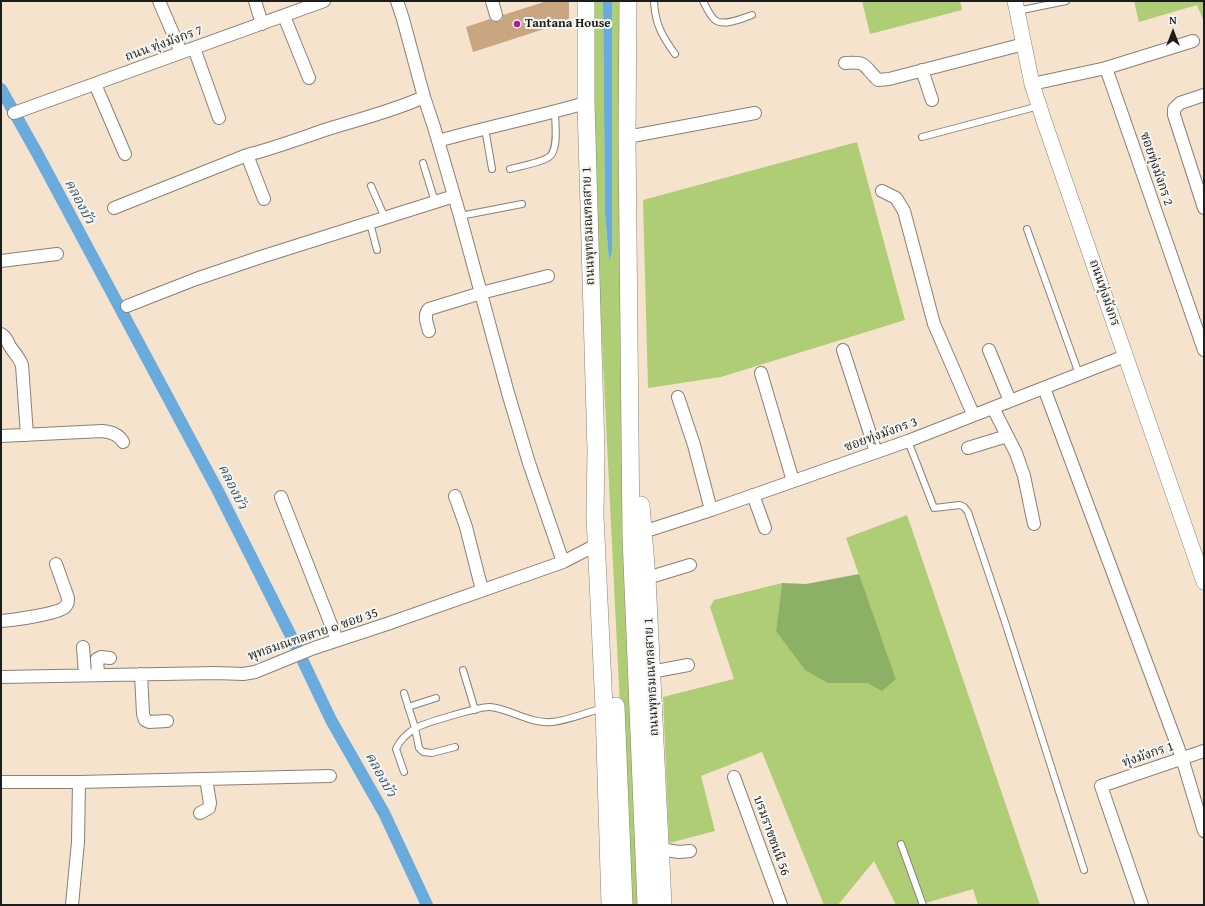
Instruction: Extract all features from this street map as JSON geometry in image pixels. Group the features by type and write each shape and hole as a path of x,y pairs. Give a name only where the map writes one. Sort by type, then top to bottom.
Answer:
{"main road":[{"name":"ถนนพุทธมณฑลสาย 1","path":"586,1 586,103 596,451 596,544 624,905"},
{"name":"ถนนพุทธมณฑลสาย 1","path":"628,1 627,137 631,537 646,905"},
{"name":"ถนนพุทธมณฑลสาย 1","path":"631,450 639,491 643,532 652,672 663,905"},
{"name":"ถนนพุทธมณฑลสาย 1","path":"596,451 605,528 610,711 610,905"}],"street":[{"path":"158,1 181,52"},
{"path":"254,1 262,24"},
{"path":"397,1 460,216 508,393 529,464 563,562"},
{"path":"492,1 496,15"},
{"name":"ถนน ทุ่งมังกร 7","path":"14,113 321,2"},
{"name":"ถนนทุ่งมังกร","path":"1016,6 1032,84 1039,106 1204,582"},
{"path":"284,16 309,78"},
{"path":"1032,84 1106,68 1194,41"},
{"path":"845,63 858,62 878,80 889,79 1024,44"},
{"path":"194,48 219,118"},
{"name":"ซอยทุ่งมังกร 2","path":"1106,68 1204,350"},
{"path":"922,70 932,100"},
{"path":"95,84 125,154"},
{"path":"1204,95 1180,103 1174,108 1174,115 1200,184 1204,208"},
{"path":"114,208 247,155 269,150 295,140 405,105 424,97"},
{"path":"438,141 586,103"},
{"path":"627,137 756,113"},
{"path":"247,155 264,199"},
{"path":"882,191 896,198 904,211 934,324 974,414"},
{"path":"126,306 196,279 254,259 454,196"},
{"path":"1,261 57,254"},
{"path":"429,331 426,312 430,309 481,293 548,276"},
{"path":"1,334 4,336 10,347 19,356 22,365 27,434"},
{"path":"843,350 876,452"},
{"path":"989,350 1010,401"},
{"name":"ซอยทุ่งมังกร 3","path":"643,532 711,510 908,441 1126,356"},
{"path":"761,373 793,481"},
{"path":"1044,388 1182,758 1204,831"},
{"path":"678,397 694,445 711,510"},
{"path":"993,408 1016,453 1021,467 1034,524"},
{"path":"1,436 102,431 115,434 121,438 123,442"},
{"path":"968,448 1007,436"},
{"path":"753,495 765,528"},
{"path":"281,496 337,640"},
{"path":"455,496 466,527 482,590"},
{"name":"พุทธมณฑลสาย ๑ ซอย 35","path":"1,677 98,674 242,674 255,672 314,648 563,562 596,544"},
{"path":"1,622 44,614 64,608 68,604 68,598 56,564"},
{"path":"646,578 690,565"},
{"path":"83,647 85,675"},
{"path":"98,674 97,659 101,657 110,658"},
{"path":"652,672 688,665"},
{"path":"141,674 143,714 145,720 149,722 167,721"},
{"name":"ทุ่งมังกร 1","path":"1142,905 1100,786 1204,751"},
{"path":"1,782 79,782 330,776"},
{"name":"บรมราชชนนี 56","path":"734,777 781,905"},
{"path":"200,812 208,808 210,802 206,779"},
{"path":"72,905 78,842 79,782"},
{"path":"660,849 679,852 690,851"}],"lane":[{"path":"654,1 657,26 675,54"},
{"path":"703,1 714,20 720,22 726,23 752,15"},
{"path":"1016,6 1066,1"},
{"path":"922,137 1039,106"},
{"path":"510,169 550,157 556,142 555,112"},
{"path":"485,128 492,169"},
{"path":"423,163 435,202"},
{"path":"371,186 385,218"},
{"path":"460,216 522,204"},
{"path":"370,223 377,250"},
{"path":"1027,229 1079,374"},
{"path":"908,441 934,508 960,505 968,512 1005,622 1084,870"},
{"path":"463,670 474,710"},
{"path":"404,693 415,728 419,748 423,752 432,753 456,747"},
{"path":"408,707 436,698"},
{"path":"404,772 396,749 400,739 415,728 474,710 489,706 532,720 552,722 610,711"},
{"path":"901,844 923,905"}],"green space":[{"path":"594,1 603,1 605,213 609,260 612,252 612,1 620,1 652,905 618,905 620,706 594,180"},
{"path":"862,1 960,1 962,10 870,34"},
{"path":"1134,1 1204,1 1204,22 1197,5 1139,22"},
{"path":"857,142 905,320 721,377 648,388 643,200"},
{"path":"907,515 1040,905 978,905 973,889 919,905 896,905 874,861 838,905 824,905 762,752 701,776 715,831 669,843 663,697 734,679 710,607 714,600 782,583 776,631 828,683 867,683 896,679 846,538"},
{"path":"859,574 896,679 882,691 867,683 828,683 805,670 776,631 782,583 806,584"}],"water":[{"path":"603,1 612,1 612,252 609,261 605,213"}],"building":[{"name":"Tantana House","path":"547,1 569,1 569,21 473,52 466,27 490,19 494,22 498,22 502,20 503,15"}],"waterway":[{"name":"คลองบัว","path":"1,89 37,153 218,491 291,636 331,720 384,813 427,905"}],"place":[{"name":"Tantana House","path":"517,24"}]}
